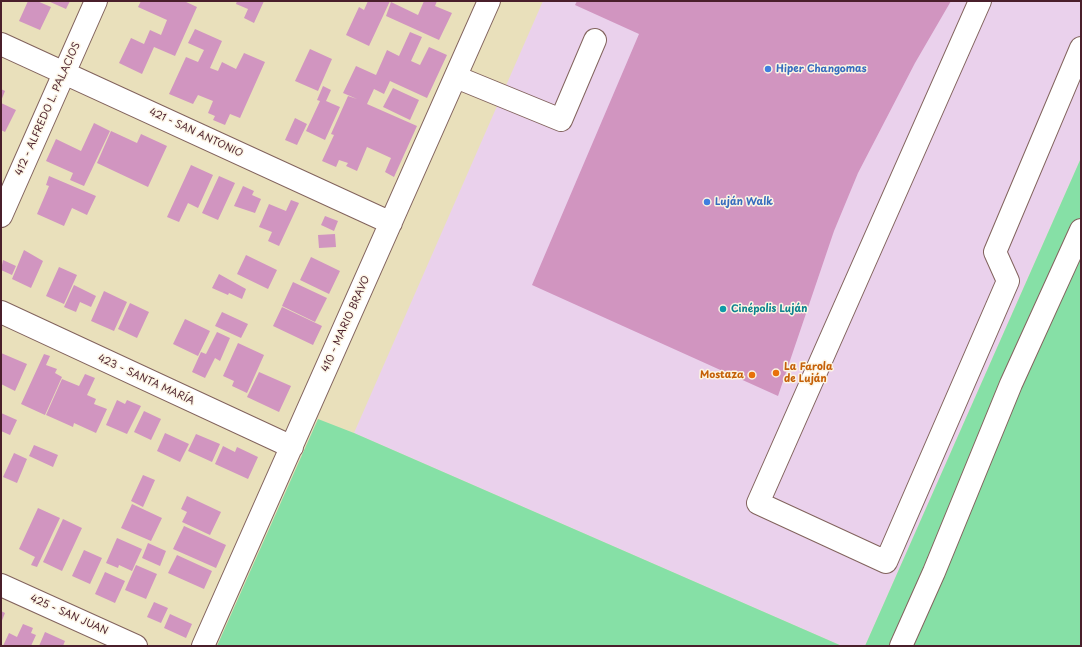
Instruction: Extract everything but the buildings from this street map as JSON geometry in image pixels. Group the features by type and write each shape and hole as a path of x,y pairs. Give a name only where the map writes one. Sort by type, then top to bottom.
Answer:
{"street":[{"name":"412 - ALFREDO L. PALACIOS","path":"1,216 96,1"},
{"path":"980,1 758,504 886,562 1008,281 995,252 1081,48"},
{"name":"410 - MARIO BRAVO","path":"203,646 456,77 486,2"},
{"path":"456,77 562,120 595,40"},
{"name":"421 - SAN ANTONIO","path":"1,44 391,223"},
{"path":"901,646 934,572 1011,384 1081,230"},
{"name":"423 - SANTA MARÍA","path":"1,312 292,447"},
{"name":"425 - SAN JUAN","path":"1,585 136,646"}],"shaded area":[{"path":"543,1 1081,1 1081,158 865,646 842,646 354,433"}],"green space":[{"path":"1081,158 1081,646 865,646 869,637"},
{"path":"318,419 354,433 842,646 217,646"}],"place":[{"name":"Hiper Changomas","path":"768,69"},
{"name":"Luján Walk","path":"707,202"},
{"name":"Cinépolis Luján","path":"723,309"},
{"name":"La Farola de Luján","path":"776,373"},
{"name":"Mostaza","path":"752,375"}]}
